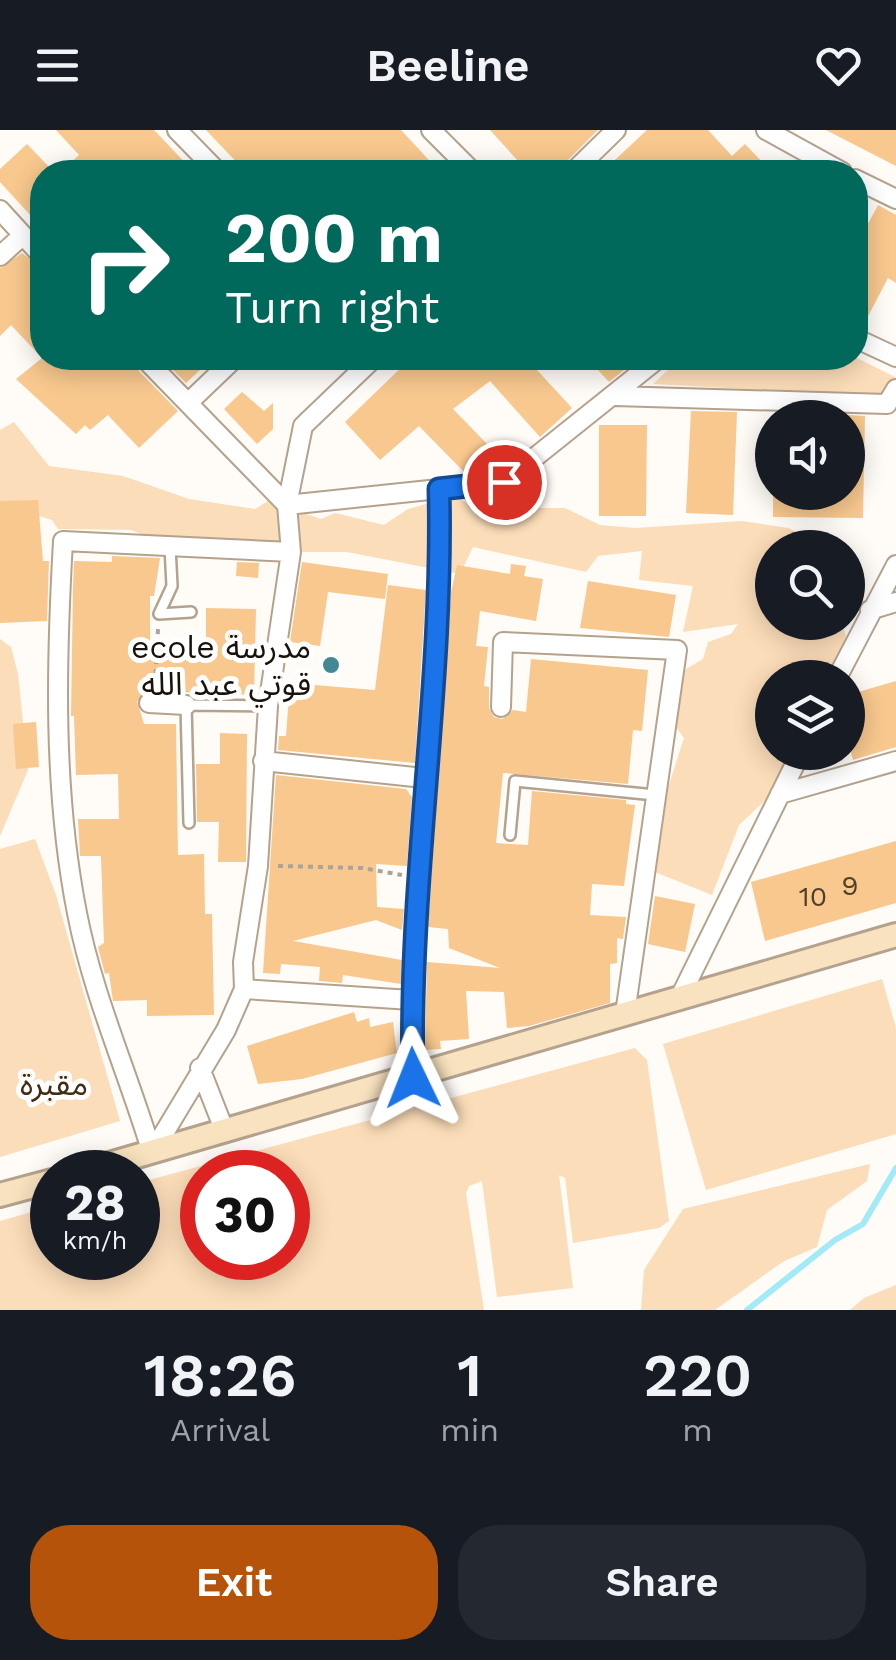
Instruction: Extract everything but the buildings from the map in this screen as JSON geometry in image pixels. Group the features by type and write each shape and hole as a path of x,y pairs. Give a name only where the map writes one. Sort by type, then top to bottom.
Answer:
{"main road":[{"path":"160,1152 896,935"},
{"path":"0,1195 30,1187"}],"street":[{"path":"177,130 206,160"},
{"path":"430,130 461,160"},
{"path":"585,160 616,130"},
{"path":"766,130 820,160"},
{"path":"868,185 896,198"},
{"path":"0,210 30,244"},
{"path":"0,256 22,236"},
{"path":"868,344 896,357"},
{"path":"156,370 286,505"},
{"path":"189,402 222,370"},
{"path":"154,1150 226,1030 244,989 245,944 258,866 268,706 291,552 286,505 302,426 361,370"},
{"path":"286,505 504,482 645,370"},
{"path":"615,396 887,404 896,389"},
{"path":"413,1078 410,1000 441,563 439,489"},
{"path":"151,1150 102,1010 77,913 58,738 63,541 291,552"},
{"path":"846,660 896,565"},
{"path":"870,610 896,602"},
{"path":"501,707 503,642 677,650 624,1014"},
{"path":"152,704 186,705"},
{"path":"263,761 424,778"},
{"path":"780,794 896,761"},
{"path":"680,998 791,770"},
{"path":"244,989 410,1000"},
{"path":"200,1068 226,1132"}],"lane":[{"path":"170,544 172,586 159,614 190,612"},
{"path":"189,824 186,705 268,706"},
{"path":"510,836 515,782 655,795"}],"path":[{"path":"152,704 159,614"},
{"path":"258,866 362,868 418,878"}],"green space":[{"path":"868,364 895,377 889,397 653,384 668,370 868,370"},
{"path":"14,422 49,466 123,476 189,499 255,509 268,501 321,519 335,513 384,525 408,509 455,496 474,508 499,499 528,508 565,508 600,525 635,528 742,521 788,528 792,530 755,530 755,640 845,640 837,660 755,660 755,770 784,770 774,792 739,825 712,895 655,872 660,813 684,738 668,716 686,669 703,659 708,642 731,634 738,624 683,632 693,586 639,580 642,551 598,556 586,572 473,547 460,574 347,552 291,552 218,538 143,535 131,530 58,529 52,520 0,504 0,430"},
{"path":"0,639 11,647 18,674 28,770 0,836"},
{"name":"مقبرة","path":"35,839 56,895 120,1121 0,1157 0,849"},
{"path":"882,979 896,1028 896,1134 706,1190 663,1044"},
{"path":"635,1048 647,1060 669,1221 659,1228 573,1243 565,1178 559,1175 573,1288 497,1297 482,1181 469,1186 466,1193 484,1310 0,1310 0,1221 30,1212 30,1280 160,1280 160,1177 180,1172 180,1280 310,1280 310,1150 259,1150"},
{"path":"870,1164 867,1181 827,1210 817,1247 784,1261 715,1310 641,1310 644,1270 683,1209"},
{"path":"896,1285 896,1310 850,1310 864,1298"}],"waterway":[{"path":"747,1310 835,1240 863,1224 896,1168"}],"place":[{"name":"ecole مدرسة قوتي عبد الله","path":"331,665"}],"route":[{"path":"413,1078 410,1000 438,634 439,489 504,482"}]}
